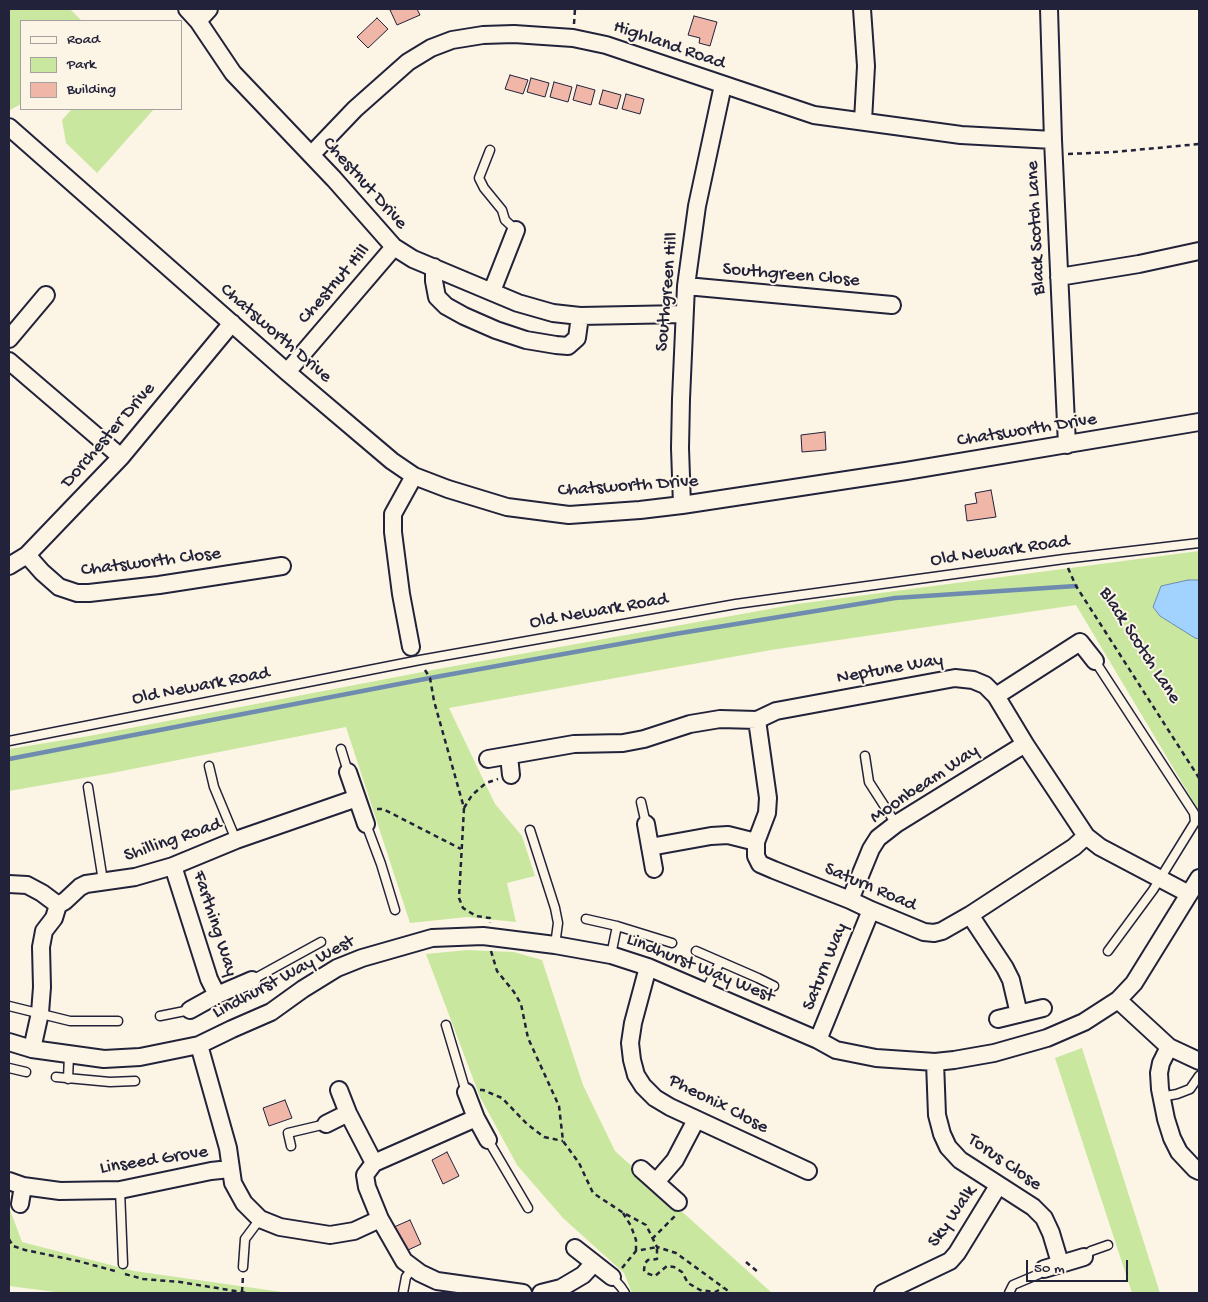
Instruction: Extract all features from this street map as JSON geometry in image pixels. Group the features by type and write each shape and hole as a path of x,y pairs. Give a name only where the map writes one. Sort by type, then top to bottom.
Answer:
{"street":[{"path":"862,9 866,66 864,121"},
{"name":"Black Scotch Lane","path":"1049,9 1053,147 1067,445"},
{"name":"Chestnut Drive","path":"198,13 233,73 311,155 394,247 413,259 518,303 553,313 580,316 683,314"},
{"name":"Highland Road","path":"311,155 355,109 408,62 431,48 452,40 475,36 514,34 573,38 606,45 814,115 1053,147"},
{"name":"Southgreen Hill","path":"682,505 680,448 683,314 697,206 723,85"},
{"name":"Chatsworth Drive","path":"9,127 287,372 392,461 414,476 448,489 507,507 569,515 682,505 1067,445 1199,422"},
{"path":"492,291 516,230"},
{"name":"Chestnut Hill","path":"287,372 394,247"},
{"path":"1059,277 1139,264 1199,251"},
{"path":"434,267 434,281 438,297 464,316 496,330 526,340 556,346 568,346 577,338 580,316"},
{"name":"Southgreen Close","path":"686,286 892,305"},
{"path":"9,339 46,296"},
{"name":"Dorchester Drive","path":"9,566 27,555 121,457 232,323"},
{"path":"9,361 121,457"},
{"path":"414,476 394,514 392,532 401,594 416,654"},
{"name":"Chatsworth Close","path":"27,555 59,587 78,593 159,585 262,561 282,566"},
{"path":"996,696 1080,642 1095,661"},
{"name":"Neptune Way","path":"488,759 574,744 623,743 644,739 690,724 720,719 757,720 776,711 955,678 973,680 985,686 996,696 1025,744 1086,836 1100,847 1189,894"},
{"path":"650,847 728,835 756,842 767,813 768,798 757,720"},
{"name":"Moonbeam Way","path":"850,900 871,848 878,838 896,824 1025,744"},
{"path":"509,756 511,775"},
{"path":"348,772 362,812"},
{"name":"Shilling Road","path":"58,905 80,887 103,881 135,877 173,866 236,840 362,812"},
{"path":"646,824 654,869"},
{"name":"Saturn Road","path":"756,842 756,856 760,864 924,932 934,933 942,931 970,914 1074,847 1086,836"},
{"name":"Farthing Way","path":"173,866 209,978 217,995"},
{"name":"Lindhurst Way West","path":"9,1042 32,1049 104,1058 140,1057 199,1045 271,1012 337,968 362,958 432,938 490,936 611,955 648,966 818,1040 836,1050 868,1057 936,1062 994,1054 1047,1038 1084,1022 1118,1000 1134,983 1199,878"},
{"path":"9,884 27,886 58,905 54,918 44,931 41,947 42,987 40,1013 32,1049"},
{"name":"Saturn Way","path":"818,1040 871,910"},
{"path":"970,914 1011,980 1019,1014"},
{"name":"Pheonix Close","path":"648,966 633,1023 630,1043 636,1076 643,1086 655,1098 696,1120 808,1171"},
{"path":"190,1010 217,995 252,980"},
{"path":"1118,1000 1169,1047 1199,1061"},
{"path":"998,1019 1042,1008"},
{"path":"199,1045 228,1148 233,1183 244,1203 260,1219 280,1227 330,1235 354,1231 380,1219"},
{"path":"1169,1047 1161,1063 1159,1073 1161,1097 1172,1138 1179,1152 1199,1170"},
{"name":"Torus Close","path":"936,1062 937,1115 948,1147 960,1160 1033,1207 1044,1218 1051,1233 1060,1264"},
{"path":"339,1090 348,1113 374,1162"},
{"path":"466,1092 476,1118 488,1140"},
{"path":"326,1124 348,1113"},
{"path":"476,1118 374,1162 366,1175 367,1187 380,1219 404,1261 413,1268 437,1281 511,1293 523,1293"},
{"path":"656,1182 675,1160 696,1120"},
{"path":"641,1168 656,1182 678,1208"},
{"name":"Linseed Grove","path":"20,1204 16,1183 60,1191 120,1190 211,1171 230,1170"},
{"name":"Sky Walk","path":"883,1293 950,1261 957,1253 998,1186"},
{"path":"575,1248 612,1277"},
{"path":"1044,1269 1084,1257"},
{"path":"542,1293 561,1288 583,1275 594,1263"}],"lane":[{"path":"490,150 479,178 484,188 502,210 505,220 516,230"},
{"name":"Old Newark Road","path":"9,741 416,654 736,604 1199,543"},
{"path":"1095,661 1194,813 1195,822 1153,890 1108,951"},
{"path":"341,749 348,772"},
{"path":"865,756 869,782 896,824"},
{"path":"209,766 214,787 236,840"},
{"path":"88,787 103,881"},
{"path":"642,802 646,824"},
{"path":"362,812 382,864 396,910"},
{"path":"530,830 555,908 558,923 555,945"},
{"path":"586,919 617,926 672,943"},
{"path":"611,955 617,926"},
{"path":"252,980 321,942"},
{"path":"696,951 774,986"},
{"path":"706,990 720,962"},
{"path":"9,1006 70,1021 118,1021"},
{"path":"160,1016 190,1010"},
{"path":"446,1024 466,1092"},
{"path":"68,1079 69,1055"},
{"path":"9,1068 26,1072"},
{"path":"1161,1097 1190,1089 1199,1076"},
{"path":"56,1077 110,1082 135,1081"},
{"path":"291,1146 288,1133 326,1124"},
{"path":"488,1140 528,1208"},
{"path":"120,1190 123,1264"},
{"path":"243,1267 245,1239 260,1219"},
{"path":"1084,1257 1091,1251 1108,1245"},
{"path":"403,1293 406,1277 413,1268"},
{"path":"1009,1293 1013,1285 1039,1274 1044,1269"},
{"path":"612,1277 625,1293"}],"path":[{"path":"1053,147 1114,152 1199,144"},
{"name":"Black Scotch Lane","path":"1064,560 1076,586 1199,778"},
{"path":"416,654 430,678 434,700 464,808 459,898 462,908 476,916 490,918 491,955 497,971 521,1004 528,1038 559,1106 563,1141 580,1163 593,1193 646,1225 657,1247 657,1259 648,1260 645,1263 644,1270 646,1273 655,1276 667,1266 674,1267 682,1272 688,1283 700,1290 715,1292 724,1288"},
{"path":"464,808 472,795 486,783 511,775"},
{"path":"362,812 370,809 383,809 461,848"},
{"path":"466,1092 483,1090 502,1098 527,1124 544,1137 563,1141"},
{"path":"652,1239 678,1208"},
{"path":"622,1212 632,1226 636,1240 636,1251"},
{"path":"612,1277 636,1251 657,1247 676,1253 731,1293"},
{"path":"746,1262 758,1272"},
{"path":"242,1292 243,1267"}],"green space":[{"path":"9,9 70,9 81,20 20,20 20,105 9,109"},
{"path":"71,110 153,110 97,173 66,143 62,120"},
{"path":"1199,551 1199,811 1076,605 771,650 449,708 495,804 522,836 535,876 507,883 516,922 467,917 410,923 346,727 112,773 9,791 9,749 89,736 438,669 797,604"},
{"path":"467,950 514,952 542,960 583,1085 615,1151 772,1293 632,1293 624,1273 563,1218 517,1165 480,1097 426,954"},
{"path":"1082,1048 1160,1293 1132,1293 1055,1058"},
{"path":"9,1207 22,1242 134,1271 289,1293 63,1293 9,1286"}],"water":[{"path":"1188,580 1199,580 1199,639 1160,616 1153,607 1161,586"}],"building":[{"path":"417,9 420,15 397,25 390,10"},
{"path":"694,16 717,22 710,46 699,43 700,38 688,35"},
{"path":"377,18 388,29 368,48 357,37"},
{"path":"510,75 528,80 523,94 505,89"},
{"path":"531,78 549,83 545,97 527,92"},
{"path":"554,82 572,87 568,102 550,97"},
{"path":"577,85 595,90 591,105 573,100"},
{"path":"603,90 621,95 617,109 599,104"},
{"path":"626,94 644,99 640,114 622,109"},
{"path":"825,432 826,450 802,452 801,435"},
{"path":"991,490 996,517 967,521 965,505 977,503 975,493"},
{"path":"285,1100 292,1118 269,1126 263,1108"},
{"path":"447,1152 459,1176 443,1184 432,1160"},
{"path":"410,1220 421,1244 406,1251 394,1227"}],"waterway":[{"path":"9,759 430,678 675,634 895,598 1076,586"}]}
